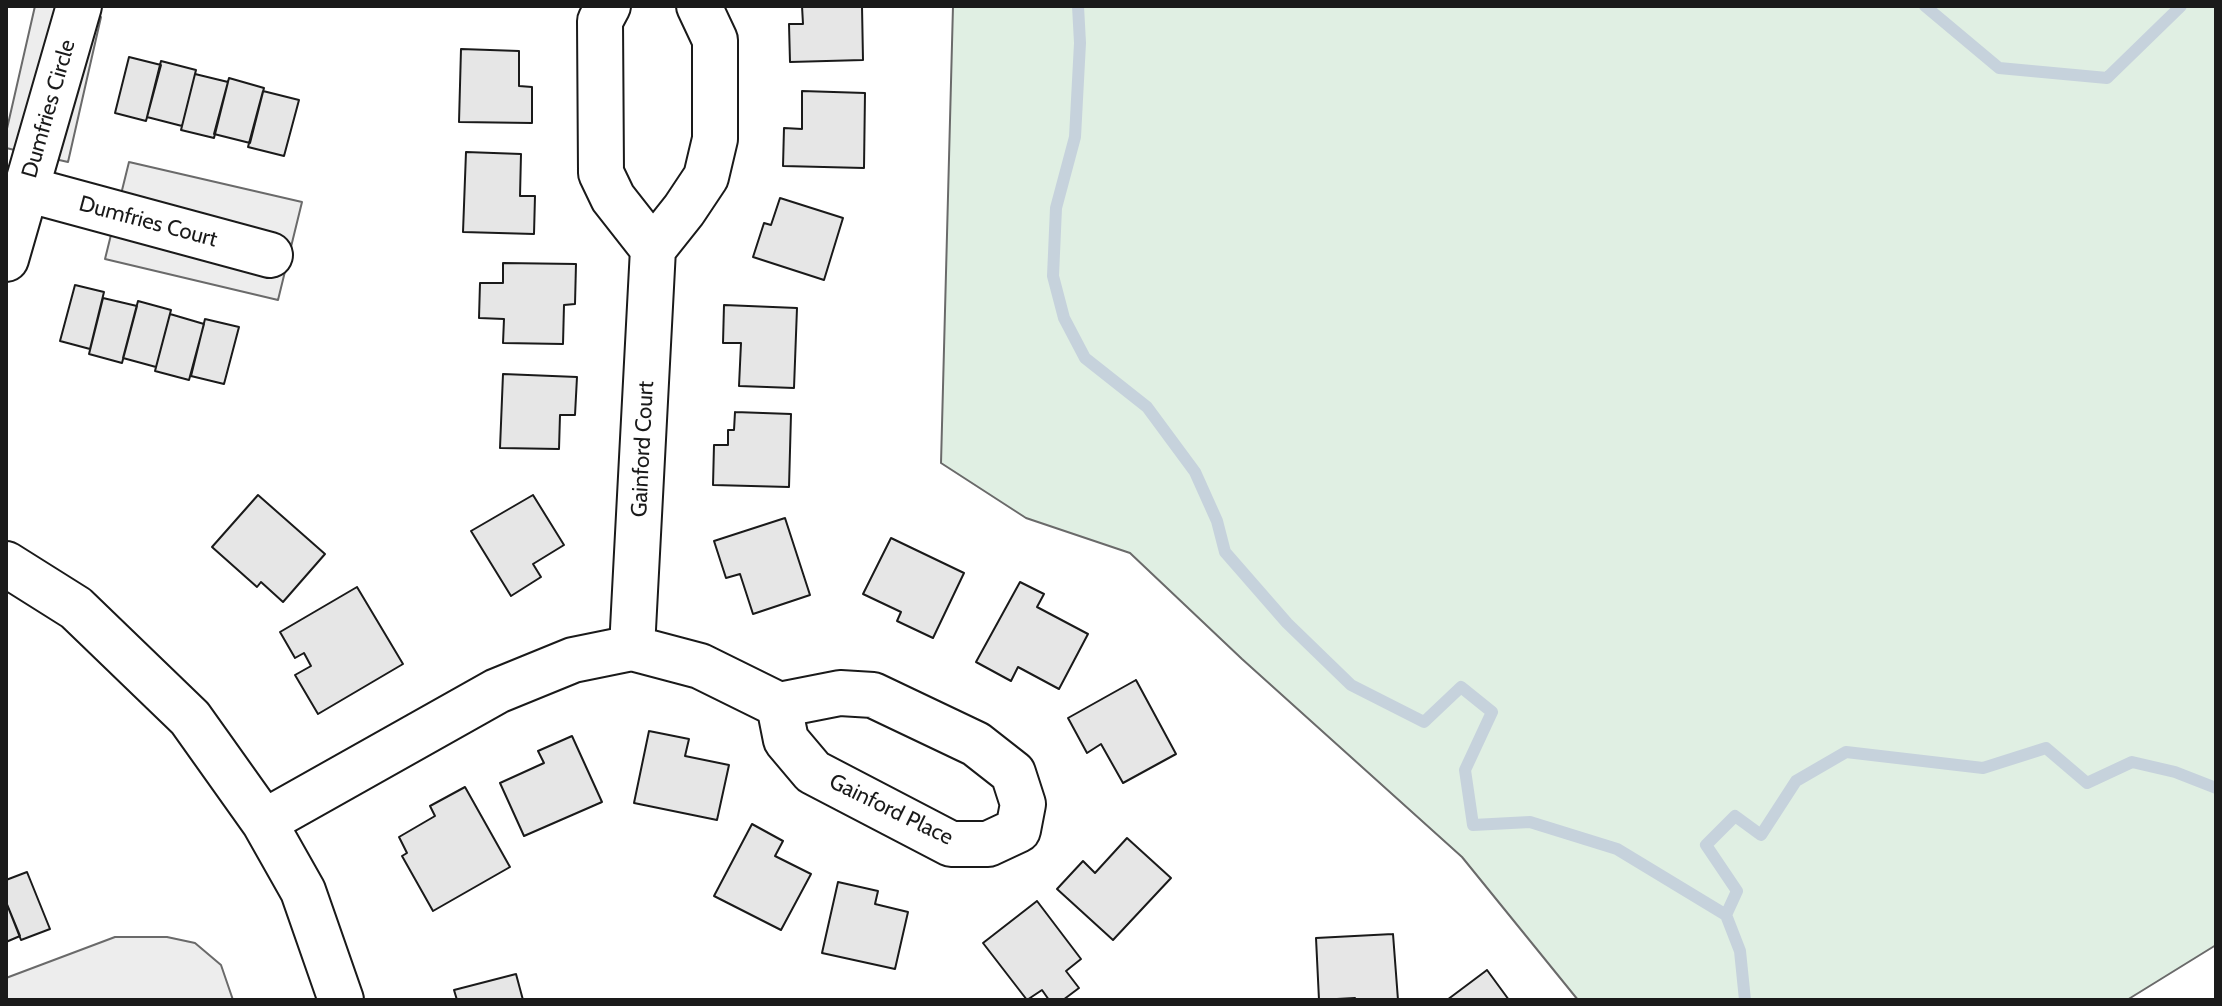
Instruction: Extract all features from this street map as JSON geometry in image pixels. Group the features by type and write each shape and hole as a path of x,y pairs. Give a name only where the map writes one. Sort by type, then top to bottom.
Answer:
{"street":[{"name":"Dumfries Circle","path":"6,259 79,6"},
{"path":"608,6 600,21 601,173 613,198 653,249 706,177 715,139 715,40 699,6"},
{"name":"Dumfries Court","path":"26,189 270,255"},
{"name":"Gainford Court","path":"632,648 653,249"},
{"path":"6,564 76,608 190,718 264,822 303,891 341,1000"},
{"path":"264,822 497,691 573,660 632,648 700,666 779,705"},
{"name":"Gainford Place","path":"840,693 873,695 976,744 1013,773 1023,804 1018,830 988,844 951,844 813,772 786,740 779,705 840,693"}],"green space":[{"path":"953,6 2216,6 2216,945 2127,1000 1578,1000 1462,857 1242,659 1130,553 1026,518 941,463"}],"shaded area":[{"path":"35,6 53,6 101,17 68,162 6,148 6,133"},
{"path":"129,162 302,202 278,300 105,259"},
{"path":"115,937 167,937 195,943 221,965 233,1000 6,1000 6,978"}],"building":[{"path":"802,6 862,6 863,60 790,62 789,24 803,24"},
{"path":"461,49 519,51 519,86 532,87 532,123 459,122"},
{"path":"129,57 161,65 146,121 115,113"},
{"path":"161,61 196,70 182,126 147,117"},
{"path":"195,74 228,82 214,138 181,130"},
{"path":"229,78 264,88 250,143 214,134"},
{"path":"263,91 299,100 284,156 248,147"},
{"path":"802,91 865,93 864,168 783,166 784,128 802,129"},
{"path":"466,152 521,154 520,196 535,196 534,234 463,232"},
{"path":"780,198 843,218 824,280 753,257 764,223 771,225"},
{"path":"503,263 576,264 575,304 564,305 563,344 503,343 504,319 479,318 480,283 503,283"},
{"path":"75,285 104,292 90,349 60,341"},
{"path":"103,298 137,306 122,363 89,354"},
{"path":"138,301 171,310 156,367 123,358"},
{"path":"724,305 797,308 794,388 739,386 741,343 723,343"},
{"path":"170,314 204,324 189,380 155,371"},
{"path":"205,319 239,327 224,384 191,376"},
{"path":"503,374 577,377 575,415 560,415 559,449 500,448"},
{"path":"735,412 791,414 789,487 713,485 714,445 728,445 728,430 734,430"},
{"path":"258,495 325,554 283,602 261,582 257,587 212,547"},
{"path":"533,495 564,545 533,564 541,577 511,596 471,531"},
{"path":"785,518 810,595 753,614 740,574 726,578 714,541"},
{"path":"891,538 964,573 933,638 897,621 901,612 863,594"},
{"path":"1020,582 1044,594 1037,607 1088,634 1059,689 1018,667 1011,681 976,662"},
{"path":"357,587 403,664 318,714 295,675 311,666 304,653 295,658 280,632"},
{"path":"1136,680 1176,754 1123,783 1101,744 1087,753 1068,718"},
{"path":"649,731 689,739 685,756 729,765 717,820 634,803"},
{"path":"572,736 602,802 524,836 500,783 544,763 538,751"},
{"path":"465,787 510,867 433,911 402,856 407,853 399,837 435,816 430,806"},
{"path":"752,824 783,841 775,856 811,874 781,930 714,896"},
{"path":"1127,838 1171,878 1113,940 1057,889 1083,861 1095,873"},
{"path":"27,872 50,929 21,940 6,902 6,880"},
{"path":"838,882 878,891 875,904 908,912 895,969 822,953"},
{"path":"1037,901 1081,959 1066,971 1079,988 1063,1000 1049,1000 1042,990 1027,1000 983,943"},
{"path":"6,902 20,936 6,942"},
{"path":"1393,934 1398,1000 1319,1000 1316,938"},
{"path":"1487,970 1509,1000 1447,1000"},
{"path":"516,974 523,1000 457,1000 454,990"}],"waterway":[{"path":"1078,6 1080,43 1075,137 1056,208 1053,276 1064,318 1085,358 1147,407 1195,472 1217,521 1225,552 1287,623 1351,685 1424,722 1461,687 1492,712 1465,770 1473,825 1530,822 1617,849 1726,915 1740,951 1745,1000"},
{"path":"1925,6 1999,68 2107,78 2181,6"},
{"path":"1726,915 1737,891 1706,845 1735,816 1761,835 1796,781 1846,752 1983,768 2046,748 2087,783 2132,762 2175,772 2216,788"}]}
